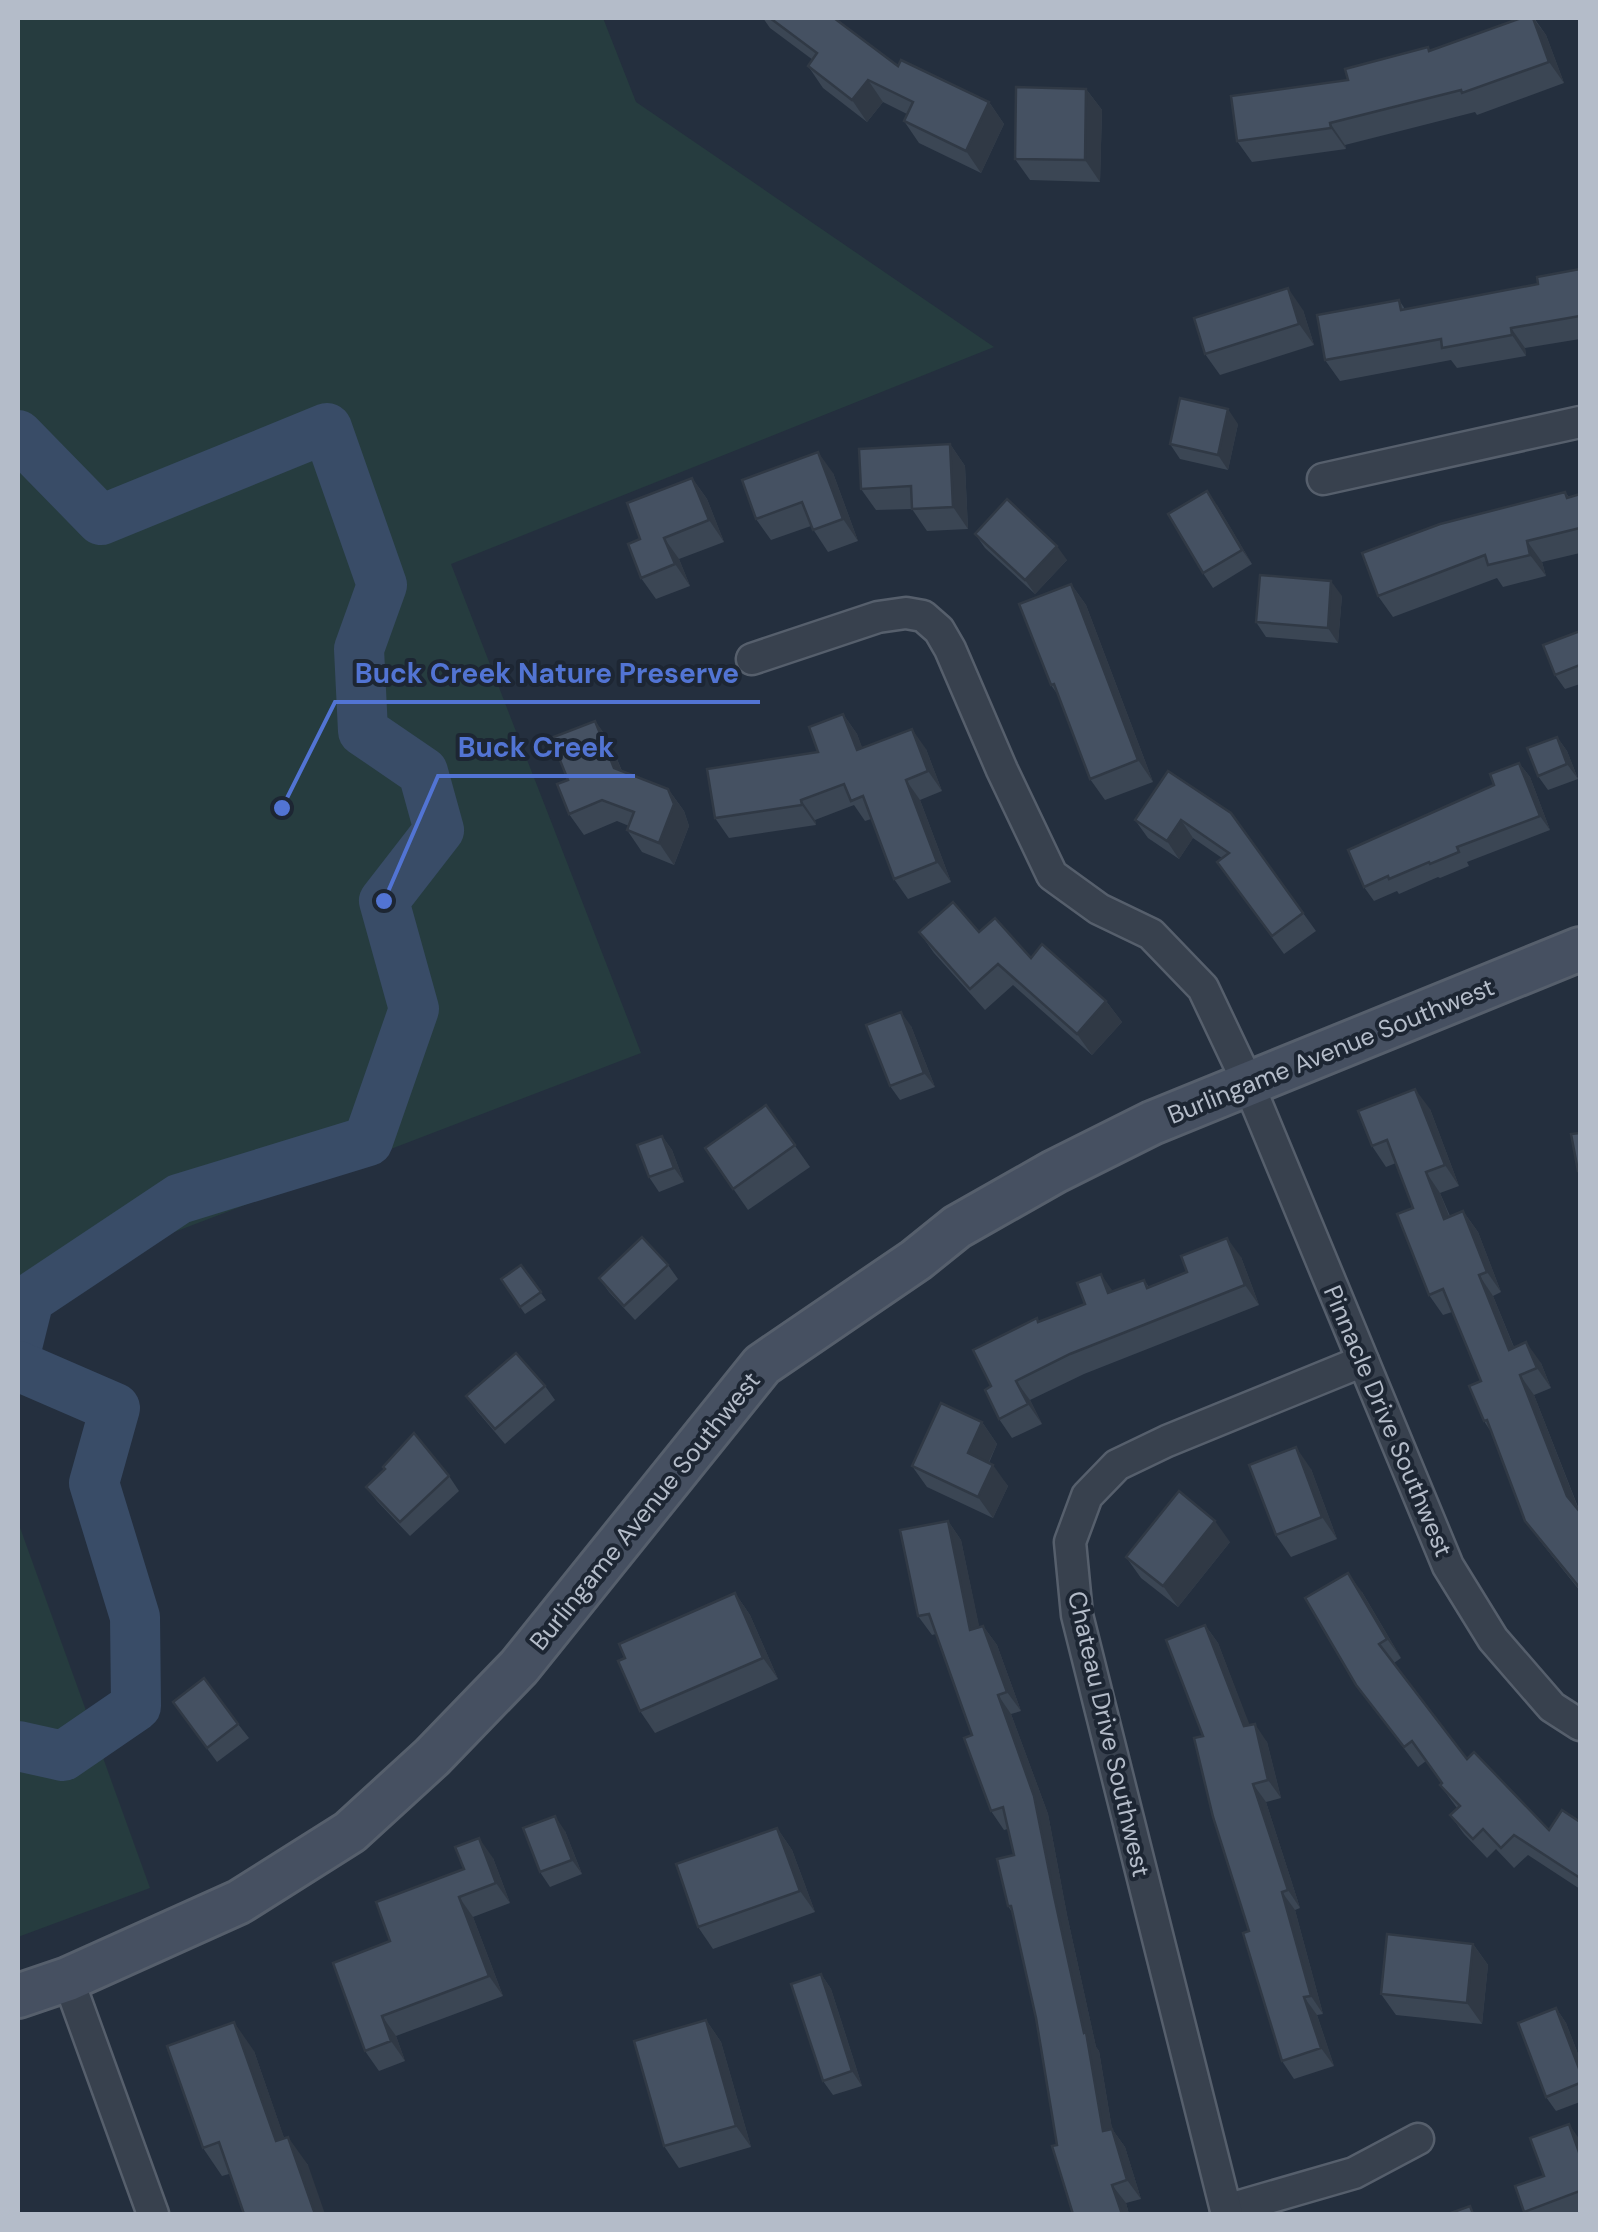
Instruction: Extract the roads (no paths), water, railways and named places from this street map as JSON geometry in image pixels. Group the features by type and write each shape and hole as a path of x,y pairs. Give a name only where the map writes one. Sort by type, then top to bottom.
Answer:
{"street":[{"path":"1322,479 1580,422"},
{"name":"Pinnacle Drive Southwest","path":"752,659 878,617 906,613 923,616 938,630 1052,874 1099,909 1151,934 1202,988 1248,1083 1448,1566 1492,1639 1552,1708 1580,1725"},
{"name":"Burlingame Avenue Southwest","path":"18,1996 68,1979 239,1902 350,1832 432,1757 519,1666 762,1366 916,1260 956,1227 1152,1123 1580,949"},
{"name":"Chateau Drive Southwest","path":"1226,2212 1077,1615 1070,1542 1088,1496 1117,1465 1363,1362"},
{"path":"68,1979 152,2214"},
{"path":"1226,2212 1354,2173 1418,2139"}],"waterway":[{"path":"18,435 101,520 327,428 382,585 359,649 363,731 423,772 439,830 384,901 414,1009 368,1141 179,1199 29,1299 18,1343"},
{"path":"18,1366 115,1408 94,1483 135,1617 136,1706 63,1756 18,1746"}],"place":[{"name":"Buck Creek Nature Preserve","path":"282,808"},
{"name":"Buck Creek","path":"384,901"}]}
